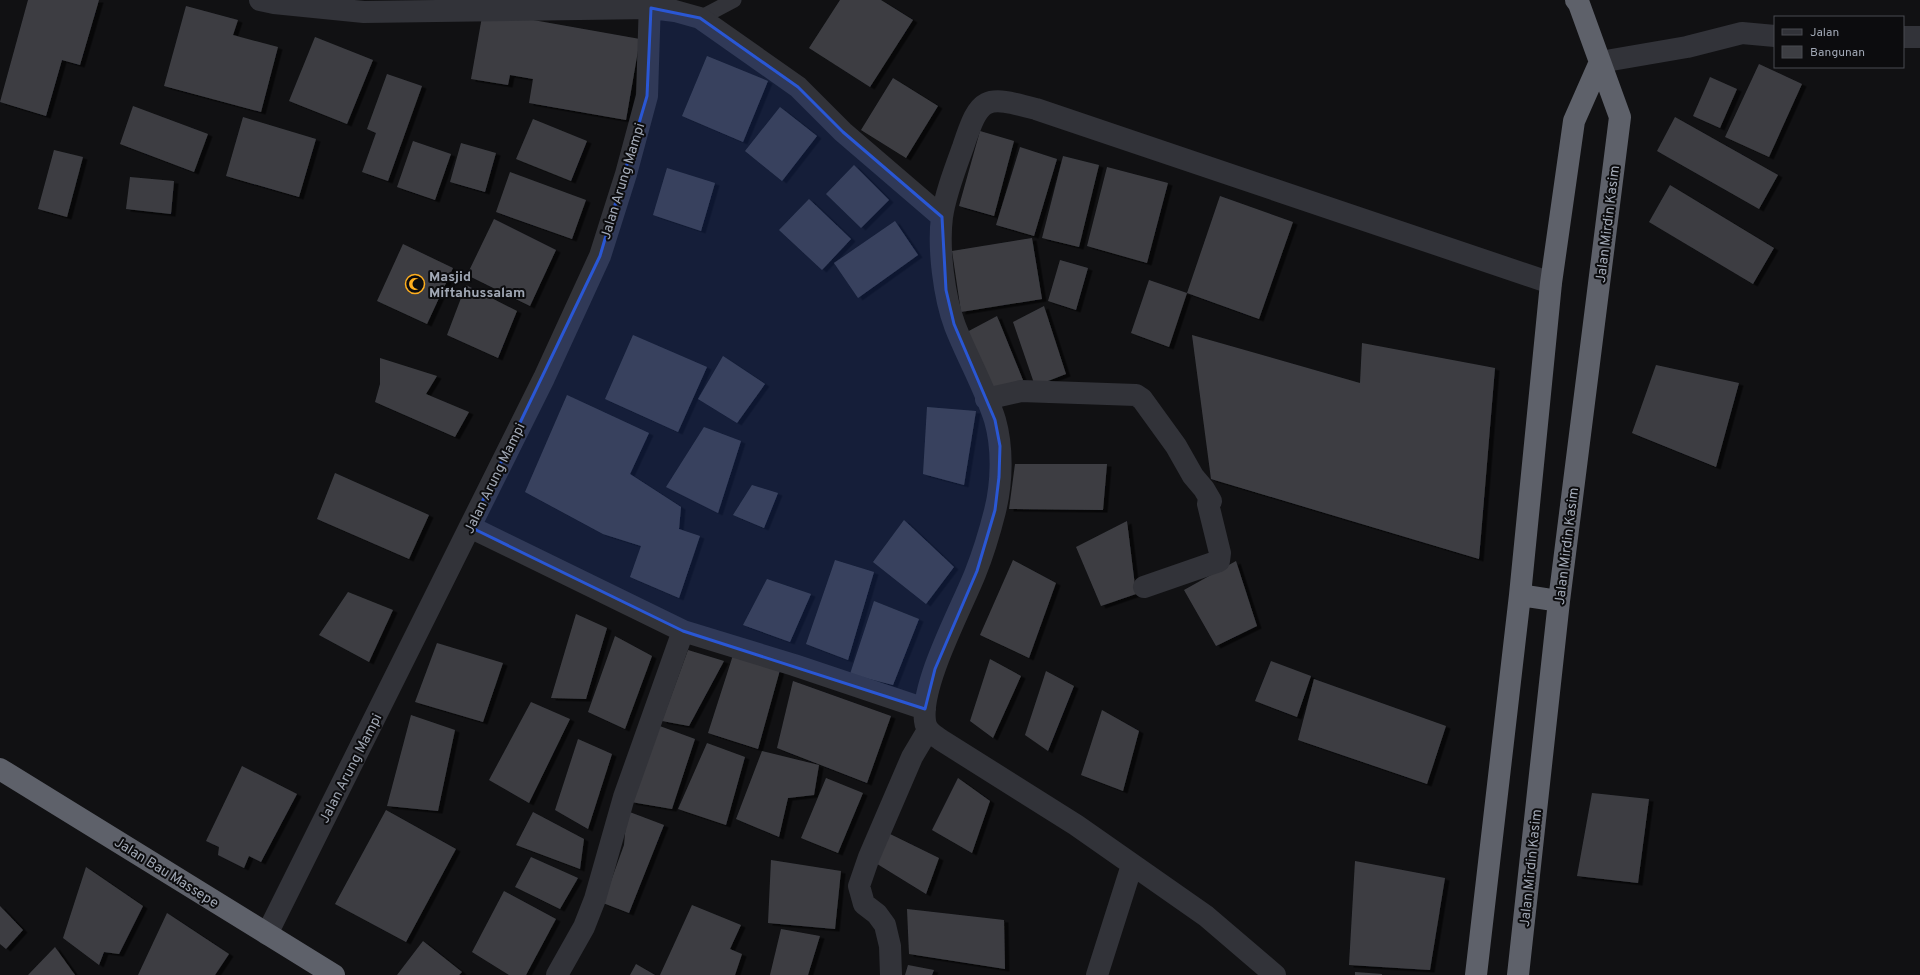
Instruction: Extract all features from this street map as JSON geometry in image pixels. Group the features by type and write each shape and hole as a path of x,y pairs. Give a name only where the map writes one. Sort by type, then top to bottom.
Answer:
{"highway":[{"path":"1476,975 1520,595 1551,283 1574,121 1600,62 1579,4 1576,0"},
{"name":"Jalan Mirdin Kasim","path":"1518,975 1559,601 1620,117 1600,62"},
{"path":"1520,595 1559,601"},
{"name":"Jalan Bau Massepe","path":"0,769 334,975"}],"street":[{"path":"260,0 274,3 364,12 651,4 700,18 798,87 843,132 942,217"},
{"name":"Jalan Arung Mampi","path":"267,934 544,378 600,256 626,174 647,96 651,4"},
{"path":"1600,62 1687,46 1742,33 1774,36"},
{"path":"1904,37 1920,37"},
{"path":"1275,975 1206,916 1076,825 941,740 928,730 925,722 925,709 928,691 935,669 976,571 995,510 999,477 1000,446 995,420 954,324 946,290 942,255 942,217 955,170 972,119 981,107 992,100 1005,100 1036,109 1551,283"},
{"path":"986,399 1021,392 1136,394 1142,399 1176,446 1192,476 1210,498 1211,501 1208,504 1220,553 1219,561 1144,587"},
{"path":"470,527 683,631 794,665 925,709"},
{"path":"557,975 584,927 595,899 624,797 683,631"},
{"path":"891,975 890,946 885,925 877,914 864,904 859,886 869,857 912,757 928,730"},
{"path":"1097,975 1132,865"}],"lane":[{"path":"700,18 734,0"}],"highlighted area":[{"path":"651,8 700,18 798,87 843,132 942,217 946,290 954,324 995,420 1000,446 999,477 995,510 977,571 935,669 925,709 683,631 470,527 600,256 647,96"}],"building":[{"path":"28,0 99,0 80,65 62,60 46,116 0,102"},
{"path":"840,0 881,0 913,20 870,87 809,48"},
{"path":"186,6 238,20 233,35 278,47 261,112 164,86"},
{"path":"483,11 640,39 626,120 529,103 533,79 510,75 508,85 471,79"},
{"path":"315,37 373,60 347,124 289,101"},
{"path":"707,56 768,81 743,142 682,116"},
{"path":"1759,64 1802,84 1769,157 1725,137"},
{"path":"387,74 422,86 388,181 362,172 376,133 367,129"},
{"path":"1710,77 1737,89 1720,128 1693,116"},
{"path":"893,78 938,106 906,158 861,130"},
{"path":"133,106 208,134 194,172 120,144"},
{"path":"780,107 817,136 782,181 745,151"},
{"path":"243,117 316,139 299,197 226,176"},
{"path":"1675,117 1778,175 1759,209 1657,151"},
{"path":"533,119 587,141 571,181 516,159"},
{"path":"980,131 1014,141 994,216 959,206"},
{"path":"413,141 451,154 435,200 397,187"},
{"path":"461,143 496,153 485,192 450,182"},
{"path":"1020,147 1057,159 1034,236 996,225"},
{"path":"54,150 83,157 67,217 38,209"},
{"path":"1063,156 1099,165 1079,247 1042,238"},
{"path":"854,165 889,200 861,228 826,194"},
{"path":"1107,167 1168,183 1147,263 1087,246"},
{"path":"667,168 715,183 701,231 653,215"},
{"path":"510,172 586,200 572,239 496,212"},
{"path":"130,177 174,181 171,214 126,209"},
{"path":"1670,185 1774,248 1753,284 1649,222"},
{"path":"1220,196 1293,222 1259,319 1187,293"},
{"path":"809,199 851,239 822,270 779,230"},
{"path":"494,219 556,250 530,306 467,275"},
{"path":"895,221 918,255 858,298 834,263"},
{"path":"1032,238 1042,299 961,312 952,251"},
{"name":"Masjid Miftahussalam","path":"403,244 453,268 427,324 377,301"},
{"path":"1060,260 1088,268 1076,310 1048,301"},
{"path":"1149,280 1187,293 1169,347 1131,333"},
{"path":"466,285 517,311 498,358 447,335"},
{"path":"1044,306 1066,374 1035,386 1013,322"},
{"path":"997,316 1023,380 990,389 965,333"},
{"path":"633,335 707,367 678,432 605,399"},
{"path":"1192,335 1360,383 1362,343 1495,368 1479,559 1211,479"},
{"path":"723,356 765,384 737,423 698,399"},
{"path":"380,358 437,376 426,394 469,412 455,437 375,402 380,384"},
{"path":"1656,365 1739,383 1716,467 1632,433"},
{"path":"567,395 649,433 630,474 681,507 679,529 700,536 679,598 630,577 641,546 603,534 525,492"},
{"path":"927,407 976,411 964,485 923,474"},
{"path":"704,427 741,441 718,513 666,487"},
{"path":"1015,464 1107,464 1103,510 1009,509"},
{"path":"335,473 429,515 409,559 317,519"},
{"path":"752,485 778,493 764,528 733,515"},
{"path":"904,520 954,567 926,604 873,562"},
{"path":"1127,521 1136,594 1101,606 1076,547"},
{"path":"835,560 874,572 848,660 806,644"},
{"path":"1013,560 1056,583 1029,658 980,635"},
{"path":"1236,561 1257,626 1216,646 1184,590"},
{"path":"767,579 811,594 790,642 743,625"},
{"path":"348,592 393,610 369,662 319,635"},
{"path":"874,601 919,619 893,685 850,674"},
{"path":"576,614 607,628 586,699 551,698"},
{"path":"615,636 652,656 625,729 588,712"},
{"path":"437,643 503,663 483,722 415,702"},
{"path":"688,650 724,661 689,726 662,721"},
{"path":"734,652 780,670 758,749 708,733"},
{"path":"990,659 1021,676 993,738 970,721"},
{"path":"1271,661 1311,676 1297,717 1255,701"},
{"path":"1046,671 1074,686 1048,751 1025,735"},
{"path":"1314,679 1446,726 1427,784 1298,740"},
{"path":"793,681 891,716 867,783 777,748"},
{"path":"531,702 570,719 529,803 489,780"},
{"path":"1102,710 1139,731 1123,791 1081,775"},
{"path":"411,715 455,730 438,811 387,806"},
{"path":"657,725 695,739 672,809 631,802"},
{"path":"578,739 612,754 588,829 555,810"},
{"path":"707,743 745,757 726,825 678,809"},
{"path":"762,751 819,765 814,795 788,798 779,837 736,819"},
{"path":"242,766 297,794 261,862 249,856 244,868 218,855 219,847 206,841"},
{"path":"826,778 863,793 838,853 801,838"},
{"path":"958,778 990,801 972,853 932,830"},
{"path":"1592,793 1649,799 1638,883 1577,876"},
{"path":"386,810 456,849 406,942 335,904"},
{"path":"627,811 664,825 629,913 603,903 624,845"},
{"path":"533,812 584,839 580,869 516,845"},
{"path":"888,833 939,858 926,894 874,862"},
{"path":"531,857 578,878 560,909 515,887"},
{"path":"771,860 841,871 835,929 768,923"},
{"path":"1355,861 1445,878 1430,970 1349,965"},
{"path":"86,867 143,906 119,954 104,952 99,965 63,938"},
{"path":"504,891 556,919 526,975 509,975 472,952"},
{"path":"692,905 741,925 730,949 742,954 735,975 660,975"},
{"path":"0,906 23,930 6,949 0,944"},
{"path":"907,909 1004,920 1005,969 909,954"},
{"path":"167,913 229,954 215,975 138,975"},
{"path":"781,929 820,936 808,975 770,975"},
{"path":"423,941 462,972 459,975 397,975"},
{"path":"55,947 75,975 28,975"},
{"path":"636,964 655,975 630,975"},
{"path":"908,965 934,970 932,975 905,975"},
{"path":"1355,972 1382,974 1382,975 1355,975"}],"place":[{"name":"Masjid Miftahussalam","path":"415,284"}]}
